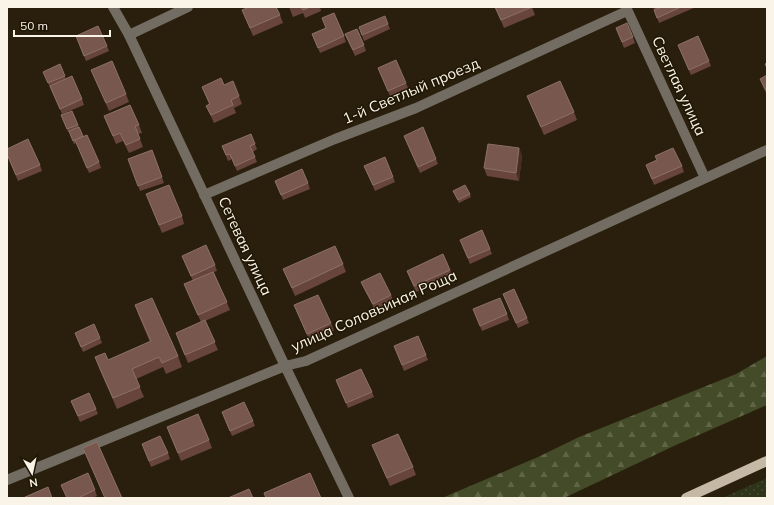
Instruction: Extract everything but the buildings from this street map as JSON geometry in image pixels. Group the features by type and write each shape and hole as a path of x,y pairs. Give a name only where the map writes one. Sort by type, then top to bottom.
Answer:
{"main road":[{"path":"686,498 767,461"}],"street":[{"name":"Сетевая улица","path":"113,7 129,35 349,498"},
{"path":"129,35 188,7"},
{"name":"Светлая улица","path":"627,9 705,178"},
{"name":"1-й Светлый проезд","path":"204,194 416,108 627,9"},
{"name":"улица Соловьиная Роща","path":"7,480 285,366 306,361 767,150"}],"green space":[{"path":"767,356 767,405 676,445 564,498 442,498 538,457 579,437 736,374"},
{"path":"767,478 767,498 722,498"}]}
